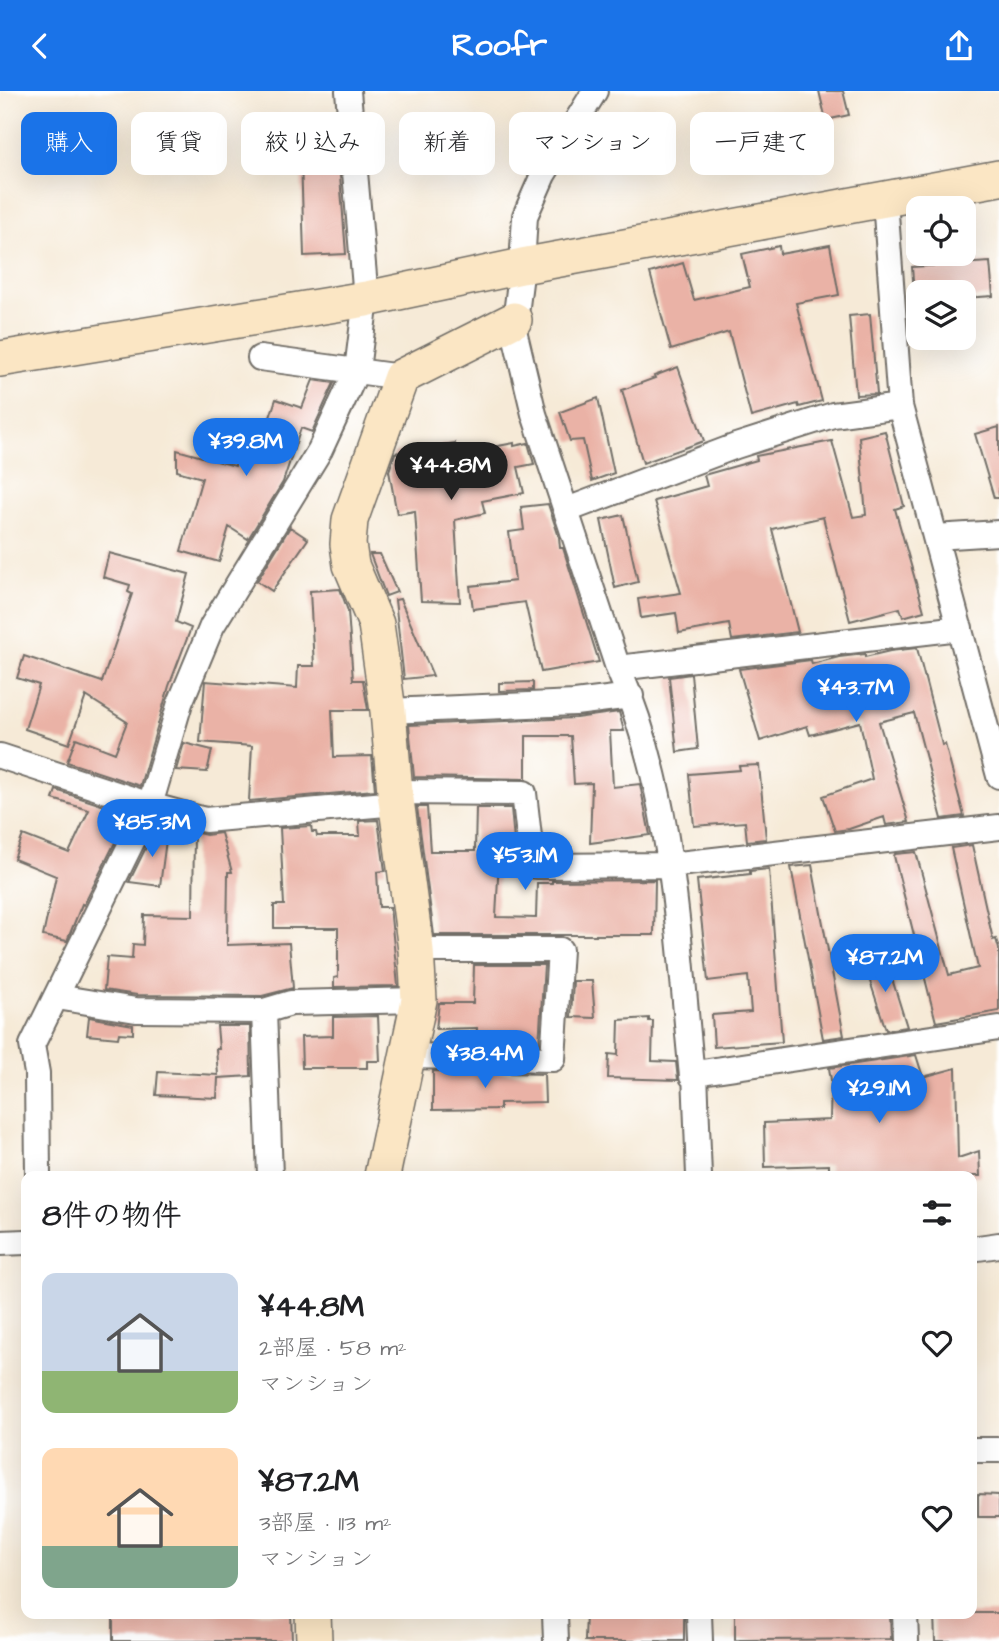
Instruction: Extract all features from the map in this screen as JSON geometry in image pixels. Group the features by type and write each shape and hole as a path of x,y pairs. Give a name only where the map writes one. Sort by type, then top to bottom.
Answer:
{"street":[{"path":"38,1171 37,1073 32,1045 150,805 180,703 212,625 320,450 357,370 366,299 348,91"},
{"path":"595,91 543,175 525,216 514,330 534,414 618,668 631,696 656,783 670,865 692,1076 695,1073 999,1028"},
{"path":"0,359 366,299 522,266 999,178"},
{"path":"885,199 900,406 960,628 995,745 999,776"},
{"path":"260,358 401,377 514,320"},
{"path":"383,1171 419,1000 416,950 376,624 351,565 348,544 350,520 401,377"},
{"path":"567,510 736,446 833,415 900,406"},
{"path":"935,537 999,533"},
{"path":"618,668 960,628"},
{"path":"388,711 575,703 631,696"},
{"path":"0,755 150,805 205,820 396,797 524,793 531,854 536,866 670,865 999,827"},
{"path":"408,1056 553,1059 560,950 416,950"},
{"path":"57,997 135,1010 264,1010 291,1003 419,1000"},
{"path":"264,1010 270,1171"},
{"path":"695,1073 699,1171"},
{"path":"0,1243 21,1241"},
{"path":"977,1248 999,1245"},
{"path":"977,1450 999,1450"},
{"path":"313,1619 314,1641"},
{"path":"555,1619 556,1641"},
{"path":"699,1619 700,1641"},
{"path":"905,1619 906,1641"}],"building":[{"path":"819,91 843,91 849,115 834,118 834,112 824,112"},
{"path":"302,175 340,175 346,254 304,256"},
{"path":"830,245 839,295 796,303 822,401 799,407 798,404 751,417 729,332 671,350 650,273 683,263 694,300 750,287 742,254 779,246 780,254"},
{"path":"990,262 993,296 976,297 976,280 913,280 912,267 976,266 976,263"},
{"path":"870,314 877,394 856,395 849,316"},
{"path":"678,367 704,441 643,463 622,390"},
{"path":"313,380 334,383 312,432 301,428 283,482 248,539 229,527 219,562 181,551 202,478 177,471 177,450 235,466 239,452 257,457 276,399 302,408"},
{"path":"598,398 614,473 592,481 583,440 570,441 560,412"},
{"path":"999,427 999,498 994,498 975,434"},
{"path":"885,431 904,506 895,509 924,611 903,617 900,608 850,621 823,517 772,529 798,632 732,640 729,624 679,633 676,613 641,618 638,599 681,593 654,501 707,486 704,475 757,460 756,456 832,441 853,517 866,515 859,437"},
{"path":"455,443 456,454 514,443 514,446 528,443 534,464 518,467 524,493 482,501 485,513 455,520 460,602 421,601 415,511 397,514 389,471 395,453"},
{"path":"548,504 599,662 541,672 525,602 473,609 470,586 515,581 509,532 524,530 521,507"},
{"path":"623,515 638,582 615,588 601,520"},
{"path":"290,527 308,539 272,591 257,581"},
{"path":"109,553 189,574 176,622 191,628 169,686 140,786 67,762 76,738 115,753 127,722 86,696 69,744 25,729 39,685 17,678 24,656 102,682 132,594 128,592 130,585 103,577"},
{"path":"370,554 380,554 397,592 386,596"},
{"path":"340,589 348,611 353,680 363,680 368,710 332,710 334,757 372,756 375,790 249,801 252,746 200,742 205,681 297,688 298,666 314,666 310,591"},
{"path":"400,599 433,676 404,679 395,600"},
{"path":"917,648 964,816 942,819 914,713 879,722 909,822 886,825 884,817 835,831 823,796 872,779 860,722 810,735 807,726 760,741 739,669 811,660 812,664 839,657 865,654 865,657"},
{"path":"691,674 698,749 677,752 669,677"},
{"path":"533,682 533,690 499,691 499,683"},
{"path":"619,712 624,731 610,731 613,787 640,784 650,835 590,843 592,783 574,784 571,736 526,736 526,779 414,777 409,725 576,718"},
{"path":"184,743 212,750 207,772 176,770"},
{"path":"759,765 766,839 747,841 745,822 694,826 689,774 740,770 739,766"},
{"path":"56,790 129,814 84,905 82,904 67,941 43,936 56,876 14,859 23,835 69,853 89,810 53,799"},
{"path":"417,807 427,807 430,851 475,851 476,808 511,808 515,852 506,853 506,858 499,858 496,917 536,918 537,883 655,880 654,935 434,935"},
{"path":"378,820 385,871 377,872 379,907 390,907 398,986 334,987 334,978 338,977 338,928 274,928 274,905 284,905 280,828 311,826 312,832 316,832 317,836 360,836 359,821"},
{"path":"158,823 168,825 160,886 129,882"},
{"path":"194,832 206,835 221,833 232,872 228,872 227,945 289,943 293,988 262,996 137,995 104,990 107,957 132,959 133,944 143,945 144,915 193,916"},
{"path":"972,845 993,940 996,939 999,949 999,1011 936,1022 894,856 916,852 949,975 978,968 951,848"},
{"path":"812,865 844,1036 823,1039 791,867"},
{"path":"769,869 782,1042 714,1047 712,1015 751,1012 748,976 708,981 697,880"},
{"path":"885,956 907,1027 886,1030 864,963"},
{"path":"474,965 544,965 539,1044 477,1043 477,1028 436,1029 439,1003 473,1003"},
{"path":"573,981 592,981 595,1018 571,1017"},
{"path":"378,1016 380,1061 367,1061 367,1068 302,1068 301,1037 333,1036 333,1017"},
{"path":"89,1017 133,1025 133,1034 119,1033 118,1038 87,1035"},
{"path":"649,1018 649,1021 653,1021 652,1061 676,1062 678,1080 608,1078 609,1054 618,1055 619,1020"},
{"path":"217,1026 250,1026 251,1076 218,1078 217,1098 156,1095 158,1072 218,1075"},
{"path":"916,1055 923,1077 956,1068 958,1158 979,1151 980,1176 977,1176 977,1171 829,1171 829,1165 765,1167 764,1123 830,1120 829,1068"},
{"path":"433,1071 544,1074 545,1102 500,1103 500,1109 433,1110"},
{"path":"978,1494 999,1495 999,1517 978,1517"},
{"path":"977,1613 999,1613 999,1641 935,1641 934,1619 977,1619"},
{"path":"113,1619 291,1619 292,1641 113,1641"},
{"path":"586,1619 684,1619 684,1641 585,1641"},
{"path":"735,1619 890,1619 891,1639 735,1640"}]}
